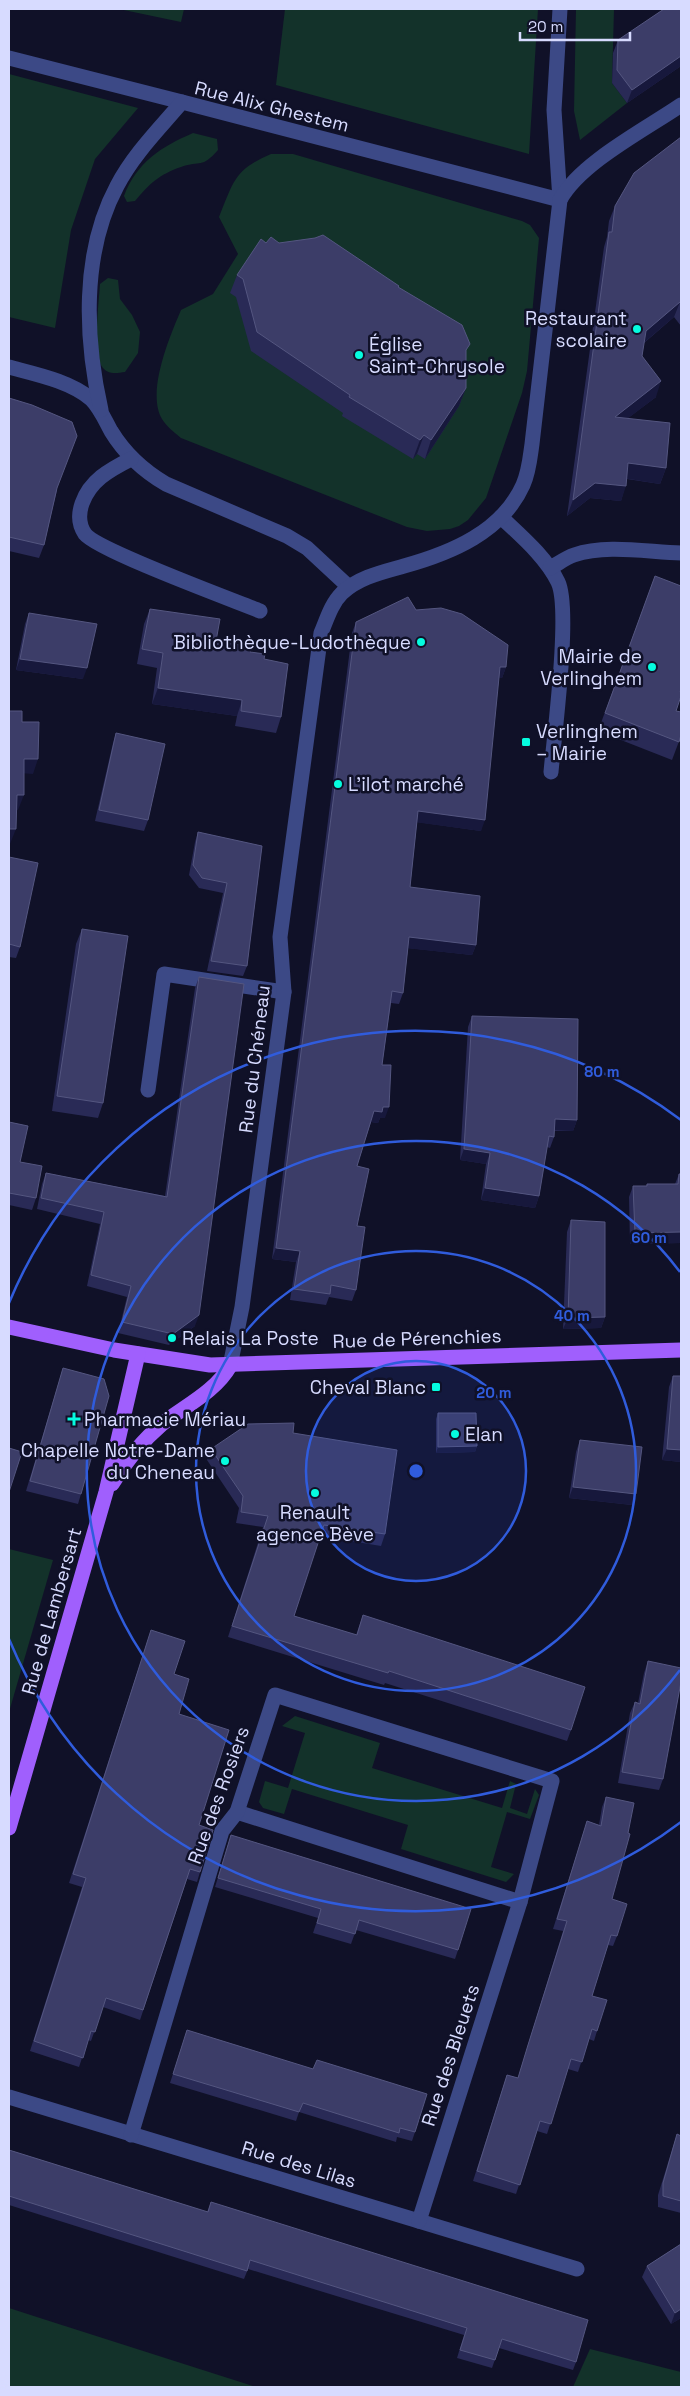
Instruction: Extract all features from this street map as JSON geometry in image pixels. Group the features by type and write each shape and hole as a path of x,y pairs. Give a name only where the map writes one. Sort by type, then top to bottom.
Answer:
{"main road":[{"name":"Rue de Pérenchies","path":"9,1327 193,1364 230,1366 681,1350"},
{"name":"Rue de Lambersart","path":"9,1828 106,1492 138,1354"},
{"name":"Rue de Lambersart","path":"106,1492 125,1463 145,1440 220,1381 230,1366"}],"street":[{"path":"9,367 55,381 90,398 101,410 120,445 131,459 150,475 166,484 288,536 307,548 349,587 384,572 433,557 459,546 481,533 501,517 515,500 524,484 529,466 560,200 554,110 560,9"},
{"path":"9,58 182,102"},
{"name":"Rue Alix Ghestem","path":"101,410 94,380 89,334 90,285 94,254 116,187 134,158 182,102 560,200"},
{"path":"560,200 565,190 589,169 681,105"},
{"path":"131,459 101,477 87,492 80,508 80,522 86,535 112,551 260,611"},
{"path":"501,517 550,568 559,584 562,632 550,772"},
{"path":"550,568 572,555 589,551 606,550 681,554"},
{"name":"Rue du Chéneau","path":"230,1366 242,1307 284,992 280,937 321,633 330,609 349,587"},
{"path":"148,1090 164,974 284,992"},
{"name":"Rue des Rosiers","path":"131,2134 222,1831 237,1812 275,1695 552,1781 520,1902"},
{"path":"237,1812 520,1902"},
{"name":"Rue des Bleuets","path":"419,2221 520,1902"},
{"name":"Rue des Lilas","path":"9,2098 577,2269"}],"green space":[{"path":"119,9 184,9 181,22"},
{"path":"285,9 538,9 529,154 276,85"},
{"path":"576,9 614,9 612,83 627,103 580,140 574,111"},
{"path":"9,74 138,108 95,159 71,230 55,328 9,317"},
{"path":"193,133 217,139 218,150 204,162 181,167 161,176 135,201 127,202 124,196 129,184 143,165 161,150"},
{"path":"271,154 293,154 522,221 530,225 539,238 527,371 522,393 486,498 468,520 459,526 450,529 427,531 407,527 181,438 162,419 158,408 158,380 161,364 181,310 213,294 238,254 219,217 228,194 242,171"},
{"path":"108,278 118,280 120,299 132,315 140,332 138,353 125,372 113,373 105,370 100,362 98,352 97,328 100,284"},
{"path":"9,1549 53,1560 9,1712"},
{"path":"295,1716 380,1743 372,1768 502,1808 510,1781 516,1784 510,1808 527,1814 535,1789 539,1795 530,1819 507,1812 491,1867 514,1874 506,1882 401,1849 408,1825 292,1789 284,1814 263,1808 259,1802 265,1781 288,1788 305,1733 282,1726"},
{"path":"9,2308 43,2319 256,2387 9,2387"},
{"path":"590,2349 681,2372 681,2387 573,2387"}],"building":[{"path":"664,9 681,9 681,56 632,90 617,70 618,40"},
{"name":"Restaurant scolaire","path":"681,137 681,304 680,302 646,331 642,356 661,381 615,417 670,423 666,468 628,463 626,486 595,483 573,500 609,232 612,232 615,206 634,173"},
{"name":"Église Saint-Chrysole","path":"323,235 398,287 462,325 470,344 466,350 466,388 431,440 424,435 420,440 349,397 350,395 257,332 243,279 237,275 261,239 266,243 271,237 279,243 315,238"},
{"path":"9,398 32,405 72,422 77,436 57,488 44,545 9,537"},
{"name":"Mairie de Verlinghem","path":"655,576 681,586 681,696 676,711 681,712 681,735 679,742 605,713"},
{"path":"408,597 416,610 441,608 462,614 508,645 506,667 500,667 485,820 418,811 410,887 480,896 476,945 409,937 403,993 392,991 382,1065 391,1065 389,1107 383,1107 382,1112 374,1111 357,1166 369,1169 357,1226 365,1227 356,1290 331,1285 330,1294 294,1289 300,1251 276,1248 356,622"},
{"path":"150,609 220,619 216,641 252,647 250,652 265,654 264,659 288,664 281,717 241,711 242,700 158,688 163,653 142,649"},
{"path":"29,613 97,624 87,668 20,659"},
{"path":"9,711 22,711 22,722 39,722 38,759 24,759 24,795 17,795 16,829 9,829"},
{"path":"116,733 165,744 148,820 99,810"},
{"path":"198,832 262,846 247,966 211,961 227,883 202,878 193,865"},
{"path":"9,857 38,863 20,947 9,944"},
{"path":"82,929 128,936 103,1103 57,1096"},
{"path":"199,977 244,984 199,1315 173,1334 122,1322 131,1286 91,1275 104,1212 41,1198 46,1173 167,1197"},
{"path":"472,1016 578,1019 577,1120 555,1119 554,1137 549,1136 539,1196 485,1188 490,1153 464,1149"},
{"path":"9,1122 28,1126 20,1162 42,1166 36,1198 9,1193"},
{"path":"679,1174 681,1174 681,1232 635,1233 633,1186 678,1184"},
{"path":"571,1220 605,1222 605,1317 568,1318"},
{"path":"63,1368 104,1379 109,1396 81,1494 30,1481"},
{"path":"673,1376 681,1376 681,1450 667,1449"},
{"path":"438,1413 476,1413 477,1446 438,1447"},
{"path":"294,1423 293,1433 397,1450 385,1534 324,1525 294,1616 357,1635 363,1615 585,1687 571,1730 389,1671 388,1673 232,1626 268,1516 241,1512 243,1496 211,1449 248,1424"},
{"path":"580,1440 642,1447 636,1494 573,1487"},
{"path":"9,1448 22,1452 9,1492"},
{"path":"151,1630 185,1641 174,1674 189,1679 179,1714 229,1730 199,1825 213,1830 200,1872 190,1869 143,2010 106,1998 95,2032 91,2031 83,2058 34,2041 86,1878 73,1874"},
{"path":"648,1661 681,1668 681,1682 663,1779 622,1772 635,1702 640,1704"},
{"path":"606,1797 634,1803 628,1833 630,1834 612,1899 627,1904 617,1936 611,1935 592,1996 607,2000 597,2031 592,2029 582,2062 571,2059 551,2124 540,2121 520,2185 477,2171 507,2075 518,2078 567,1921 557,1919 587,1821 601,1826"},
{"path":"231,1835 471,1909 458,1950 359,1920 355,1934 317,1923 321,1909 218,1878"},
{"path":"187,2030 313,2069 317,2060 427,2094 415,2132 400,2128 399,2133 303,2103 299,2112 173,2074"},
{"path":"677,2134 681,2136 681,2201 663,2196 663,2183"},
{"path":"9,2150 208,2212 211,2202 588,2320 576,2362 502,2339 495,2360 460,2350 467,2328 250,2260 247,2271 9,2196"},
{"path":"681,2244 681,2309 675,2313 647,2266"}],"place":[{"name":"Restaurant scolaire","path":"637,329"},
{"name":"Église Saint-Chrysole","path":"359,355"},
{"name":"Bibliothèque-Ludothèque","path":"421,642"},
{"name":"Mairie de Verlinghem","path":"652,667"},
{"name":"Verlinghem – Mairie","path":"526,742"},
{"name":"L'ilot marché","path":"338,784"},
{"name":"Relais La Poste","path":"172,1338"},
{"name":"Cheval Blanc","path":"436,1387"},
{"name":"Pharmacie Mériau","path":"74,1419"},
{"name":"Elan","path":"455,1434"},
{"name":"Chapelle Notre-Dame du Cheneau","path":"225,1461"},
{"name":"Renault agence Bève","path":"315,1493"}]}
